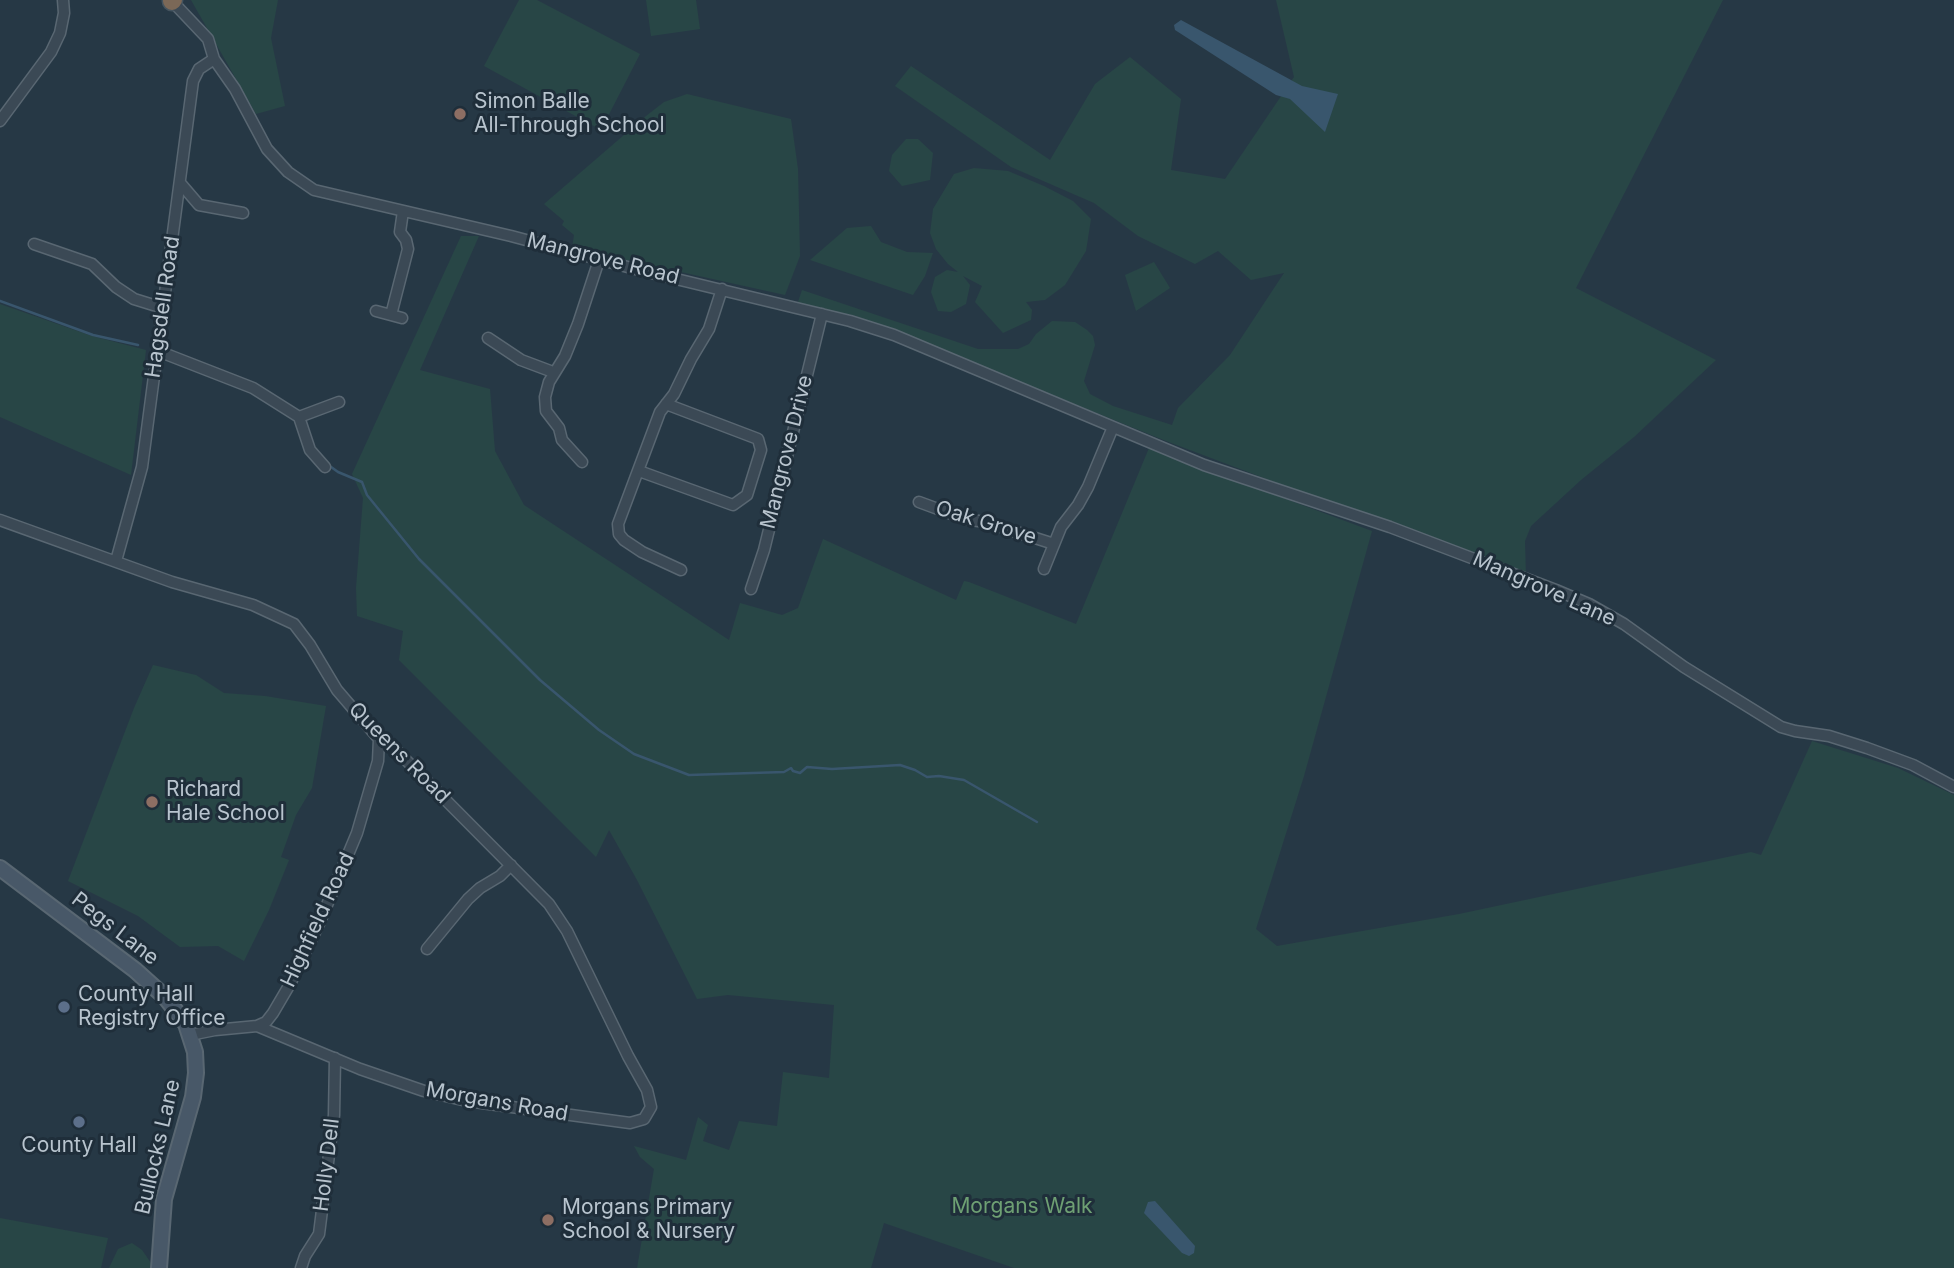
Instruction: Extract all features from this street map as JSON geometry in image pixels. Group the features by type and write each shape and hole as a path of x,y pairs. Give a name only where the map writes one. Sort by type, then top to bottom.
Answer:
{"main road":[{"name":"Pegs Lane","path":"0,868 157,989 174,1007 190,1035"},
{"name":"Bullocks Lane","path":"159,1268 164,1199 193,1097 195,1052 190,1035"}],"street":[{"path":"0,121 51,52 60,33 64,13 63,0"},
{"name":"Mangrove Road","path":"172,0 208,39 215,59 235,89 267,149 288,172 314,190 511,236 875,329 928,348 1114,426"},
{"name":"Hagsdell Road","path":"116,561 142,467 193,81 199,69 215,59"},
{"path":"181,184 199,205 243,213"},
{"path":"391,315 408,249 400,232 403,211"},
{"path":"34,244 92,264 116,287 134,299 163,308"},
{"path":"582,462 562,440 559,428 546,411 545,390 575,333 599,260"},
{"path":"681,570 642,552 619,534 618,524 660,412 674,394 709,329 722,289"},
{"path":"376,311 402,318"},
{"name":"Mangrove Drive","path":"751,589 764,550 821,314"},
{"path":"488,338 521,360 553,372"},
{"path":"158,351 253,388 299,417 310,450 325,467"},
{"path":"299,417 339,402"},
{"path":"639,471 733,505 747,495 761,450 758,439 666,404"},
{"name":"Oak Grove","path":"1044,569 1065,520 1083,497 1114,426"},
{"name":"Mangrove Lane","path":"1114,426 1204,465 1390,527 1589,604 1781,727 1829,736 1867,748 1913,765 1954,787"},
{"name":"Oak Grove","path":"919,502 965,519 1054,544"},
{"name":"Queens Road","path":"0,520 172,582 253,605 287,619 303,635 337,690 379,739 394,748 549,904 567,931 652,1102"},
{"name":"Highfield Road","path":"257,1026 273,1013 290,984 335,888 372,786 378,761 379,739"},
{"path":"427,949 468,898 500,876 511,864"},
{"path":"190,1035 257,1026"},
{"name":"Morgans Road","path":"257,1026 360,1069 424,1091 489,1104 630,1123 644,1119 652,1102"},
{"name":"Holly Dell","path":"301,1268 305,1255 319,1234 334,1115 335,1058"}],"green space":[{"path":"191,0 278,0 271,38 285,106 256,114"},
{"path":"519,0 537,0 640,54 601,130 484,66"},
{"path":"646,0 696,0 700,29 651,36"},
{"path":"1276,0 1723,0 1576,288 1716,360 1634,437 1581,480 1531,526 1525,541 1526,577 1166,441 856,316 797,305 802,290 978,349 1018,349 1029,344 1036,334 1052,321 1075,322 1093,336 1095,345 1084,381 1090,394 1113,406 1172,425 1178,408 1230,355 1284,273 1251,280 1218,251 1195,264 1138,236 1094,203 1011,167 895,86 911,66 1050,160 1095,84 1130,57 1181,99 1171,170 1225,179 1294,77"},
{"path":"687,94 791,119 798,169 800,256 785,295 572,248 574,235 562,225 564,221 544,204 664,102"},
{"path":"906,139 918,139 933,153 930,180 902,186 889,171 892,155"},
{"path":"974,168 1008,171 1044,186 1073,201 1091,219 1086,251 1065,285 1045,300 1026,302 1032,310 1031,320 1003,333 975,302 982,286 963,276 970,285 966,304 951,312 938,311 931,292 935,277 947,270 958,272 936,249 930,233 933,209 954,174"},
{"path":"871,226 881,242 907,252 933,253 925,276 913,295 810,260 847,228"},
{"name":"Morgans Walk","path":"461,236 479,236 420,370 490,389 495,451 524,505 729,640 740,603 782,615 798,608 823,539 956,600 964,581 969,582 1076,624 1149,448 1372,531 1304,776 1256,929 1277,946 1459,914 1751,852 1761,855 1812,741 1898,768 1954,795 1954,1268 1014,1268 884,1223 871,1268 637,1268 654,1169 640,1157 634,1146 686,1160 698,1117 708,1125 703,1141 729,1150 739,1121 777,1126 783,1072 829,1078 834,1005 728,995 697,999 609,830 596,857 399,660 403,631 357,616 356,588 363,498 352,474"},
{"path":"1154,262 1170,288 1136,311 1125,275"},
{"path":"0,304 92,336 146,350 131,475 0,417"},
{"path":"153,665 196,675 224,693 265,696 326,706 312,788 296,815 281,857 289,860 244,961 218,946 180,947 138,916 68,881"},
{"path":"0,1218 108,1238 101,1268 0,1268"},
{"path":"132,1243 142,1250 151,1263 151,1268 109,1268 118,1249"}],"water":[{"path":"1181,20 1302,86 1338,94 1325,132 1290,99 1276,95 1175,30 1174,25"},
{"path":"1155,1201 1195,1246 1194,1253 1189,1256 1182,1253 1144,1213 1148,1202"}],"waterway":[{"path":"0,301 93,335 138,345"},
{"path":"327,464 362,482 367,495 419,559 540,680 599,730 634,754 689,775 784,772 791,768 800,773 807,767 832,769 900,765 927,777 964,780 1037,822"}],"place":[{"name":"Simon Balle All-Through School","path":"460,114"},
{"name":"Richard Hale School","path":"152,802"},
{"name":"County Hall Registry Office","path":"64,1007"},
{"name":"County Hall","path":"79,1122"},
{"name":"Morgans Primary School & Nursery","path":"548,1220"}]}
